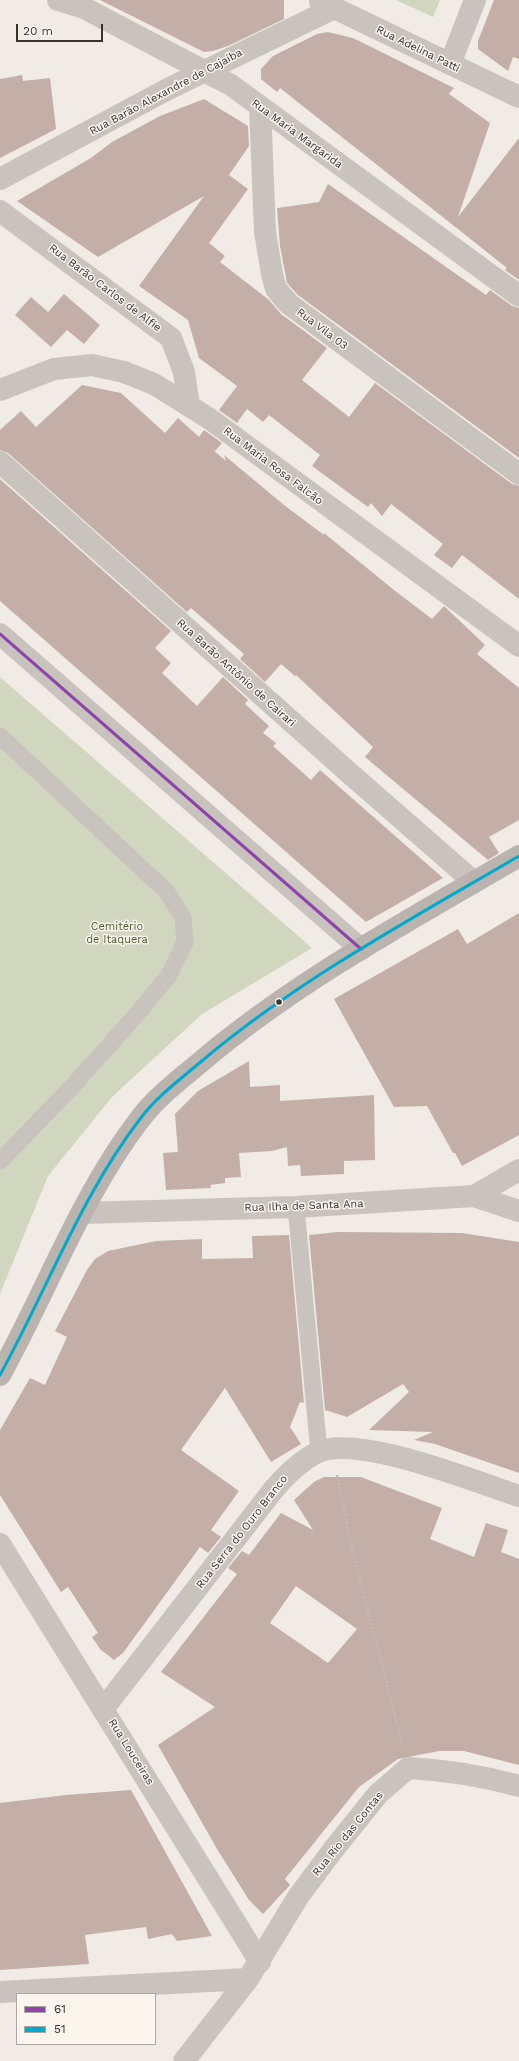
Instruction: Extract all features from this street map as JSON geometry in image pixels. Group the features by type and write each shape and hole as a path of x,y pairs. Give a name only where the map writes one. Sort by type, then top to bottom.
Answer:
{"main road":[{"path":"0,1375 113,1155 141,1116 176,1083 226,1040 361,949 519,856"}],"street":[{"name":"Rua Maria Margarida","path":"58,0 84,8 205,70 231,85 519,296"},
{"path":"450,64 475,0"},
{"name":"Rua Barão Alexandre de Cajaíba","path":"0,179 326,4"},
{"name":"Rua Adelina Patti","path":"326,4 519,97"},
{"name":"Rua Vila 03","path":"260,107 265,232 276,289 289,304 519,474"},
{"name":"Rua Barão Carlos de Alfie","path":"0,211 171,338 184,372 189,406"},
{"name":"Rua Maria Rosa Falcão","path":"0,390 54,369 92,365 124,372 154,384 210,419 519,646"},
{"name":"Rua Barão Antônio de Cairari","path":"0,462 474,882"},
{"path":"0,634 361,949"},
{"name":"Rua Ilha de Santa Ana","path":"82,1213 296,1207 474,1196 519,1170"},
{"path":"474,1196 519,1211"},
{"name":"Rua Serra do Ouro Branco","path":"104,1708 274,1489 299,1463 326,1450 350,1448 374,1450 444,1470 519,1496"},
{"name":"Rua Louceiras","path":"0,1544 104,1708 254,1970"},
{"path":"408,1768 467,1774 519,1786"},
{"name":"Rua Rio das Contas","path":"184,2061 254,1970 298,1897 333,1850 378,1794 408,1768"},
{"path":"0,1992 254,1970"}],"lane":[{"path":"0,736 166,891 183,917 185,942 169,975 137,1014 71,1088 0,1161"},
{"path":"296,1207 326,1450"}],"path":[{"path":"326,1450 408,1768"}],"green space":[{"path":"396,0 440,0 433,17"},
{"name":"Cemitério de Itaquera","path":"0,677 312,948 202,1014 112,1097 48,1176 0,1294"}],"building":[{"path":"100,0 284,0 284,19 228,46 213,51 204,52"},
{"path":"494,0 519,0 519,59 513,57 508,71 478,49 478,41"},
{"path":"328,32 353,38 454,88 449,94 490,123 458,217 519,138 519,280 505,270 507,268 280,88 277,92 261,79 261,69 273,56 317,34"},
{"path":"22,75 23,81 50,78 56,129 0,158 0,79"},
{"path":"204,99 248,126 249,146 229,175 248,189 209,243 225,256 220,262 269,300 281,314 327,348 302,380 349,417 375,383 512,484 519,486 519,599 462,555 452,568 434,555 443,544 391,504 382,516 371,503 368,507 312,466 320,455 269,415 263,422 247,409 237,423 219,410 237,386 199,358 188,320 139,286 204,196 98,257 17,201 91,158 112,142 160,116"},
{"path":"328,184 486,295 490,290 512,306 519,308 519,458 298,295 287,283 280,246 277,208 319,202"},
{"path":"64,294 100,325 84,344 67,330 51,347 15,315 31,297 48,312"},
{"path":"82,385 121,393 165,433 178,418 199,437 204,430 222,443 215,451 212,449 226,461 224,455 284,505 324,535 324,533 394,590 432,619 444,606 485,645 477,654 519,688 519,820 489,837 499,853 488,860 365,757 373,747 296,675 295,676 281,664 265,682 240,659 244,654 191,608 187,612 8,453 0,450 0,430 21,411 36,427"},
{"path":"0,479 171,631 155,648 171,663 162,673 197,706 223,677 248,700 245,704 269,726 263,733 276,743 273,746 311,780 320,770 443,878 366,922 0,601"},
{"path":"519,913 519,1135 462,1166 455,1153 453,1153 427,1106 394,1107 334,999 458,929 467,944"},
{"path":"249,1061 250,1087 280,1085 280,1101 374,1095 375,1160 344,1161 344,1174 301,1176 300,1165 288,1166 287,1147 272,1151 239,1153 241,1177 225,1178 225,1183 210,1185 211,1188 166,1190 163,1153 178,1152 175,1114 198,1091"},
{"path":"338,1232 462,1233 519,1242 519,1473 435,1444 414,1440 433,1432 369,1430 409,1392 403,1384 347,1417 325,1410 309,1235"},
{"path":"289,1235 304,1403 300,1402 290,1427 301,1444 271,1462 225,1388 181,1450 239,1491 211,1530 221,1537 208,1553 200,1547 123,1653 114,1660 100,1649 92,1637 98,1633 68,1587 61,1592 0,1495 0,1430 30,1378 45,1385 67,1337 55,1331 87,1270 95,1259 108,1251 156,1241 202,1239 202,1259 253,1258 252,1236"},
{"path":"324,1477 361,1477 442,1508 430,1539 474,1557 486,1523 508,1530 501,1552 519,1559 519,1765 464,1751 439,1751 398,1759 359,1787 285,1879 290,1885 263,1914 249,1900 217,1849 158,1745 215,1707 161,1672 237,1574 228,1568 242,1551 249,1555 281,1513 313,1530 294,1500 314,1482","holes":["296,1586 357,1629 328,1663 270,1623"]},
{"path":"131,1790 212,1936 177,1941 172,1934 148,1939 146,1927 85,1935 89,1964 0,1970 0,1803 66,1795"}],"transit line":[{"name":"61","path":"0,634 361,949"},
{"name":"51","path":"0,1375 82,1211 100,1179 119,1148 140,1119 154,1103 203,1060 278,1003 357,951 519,856"}]}
